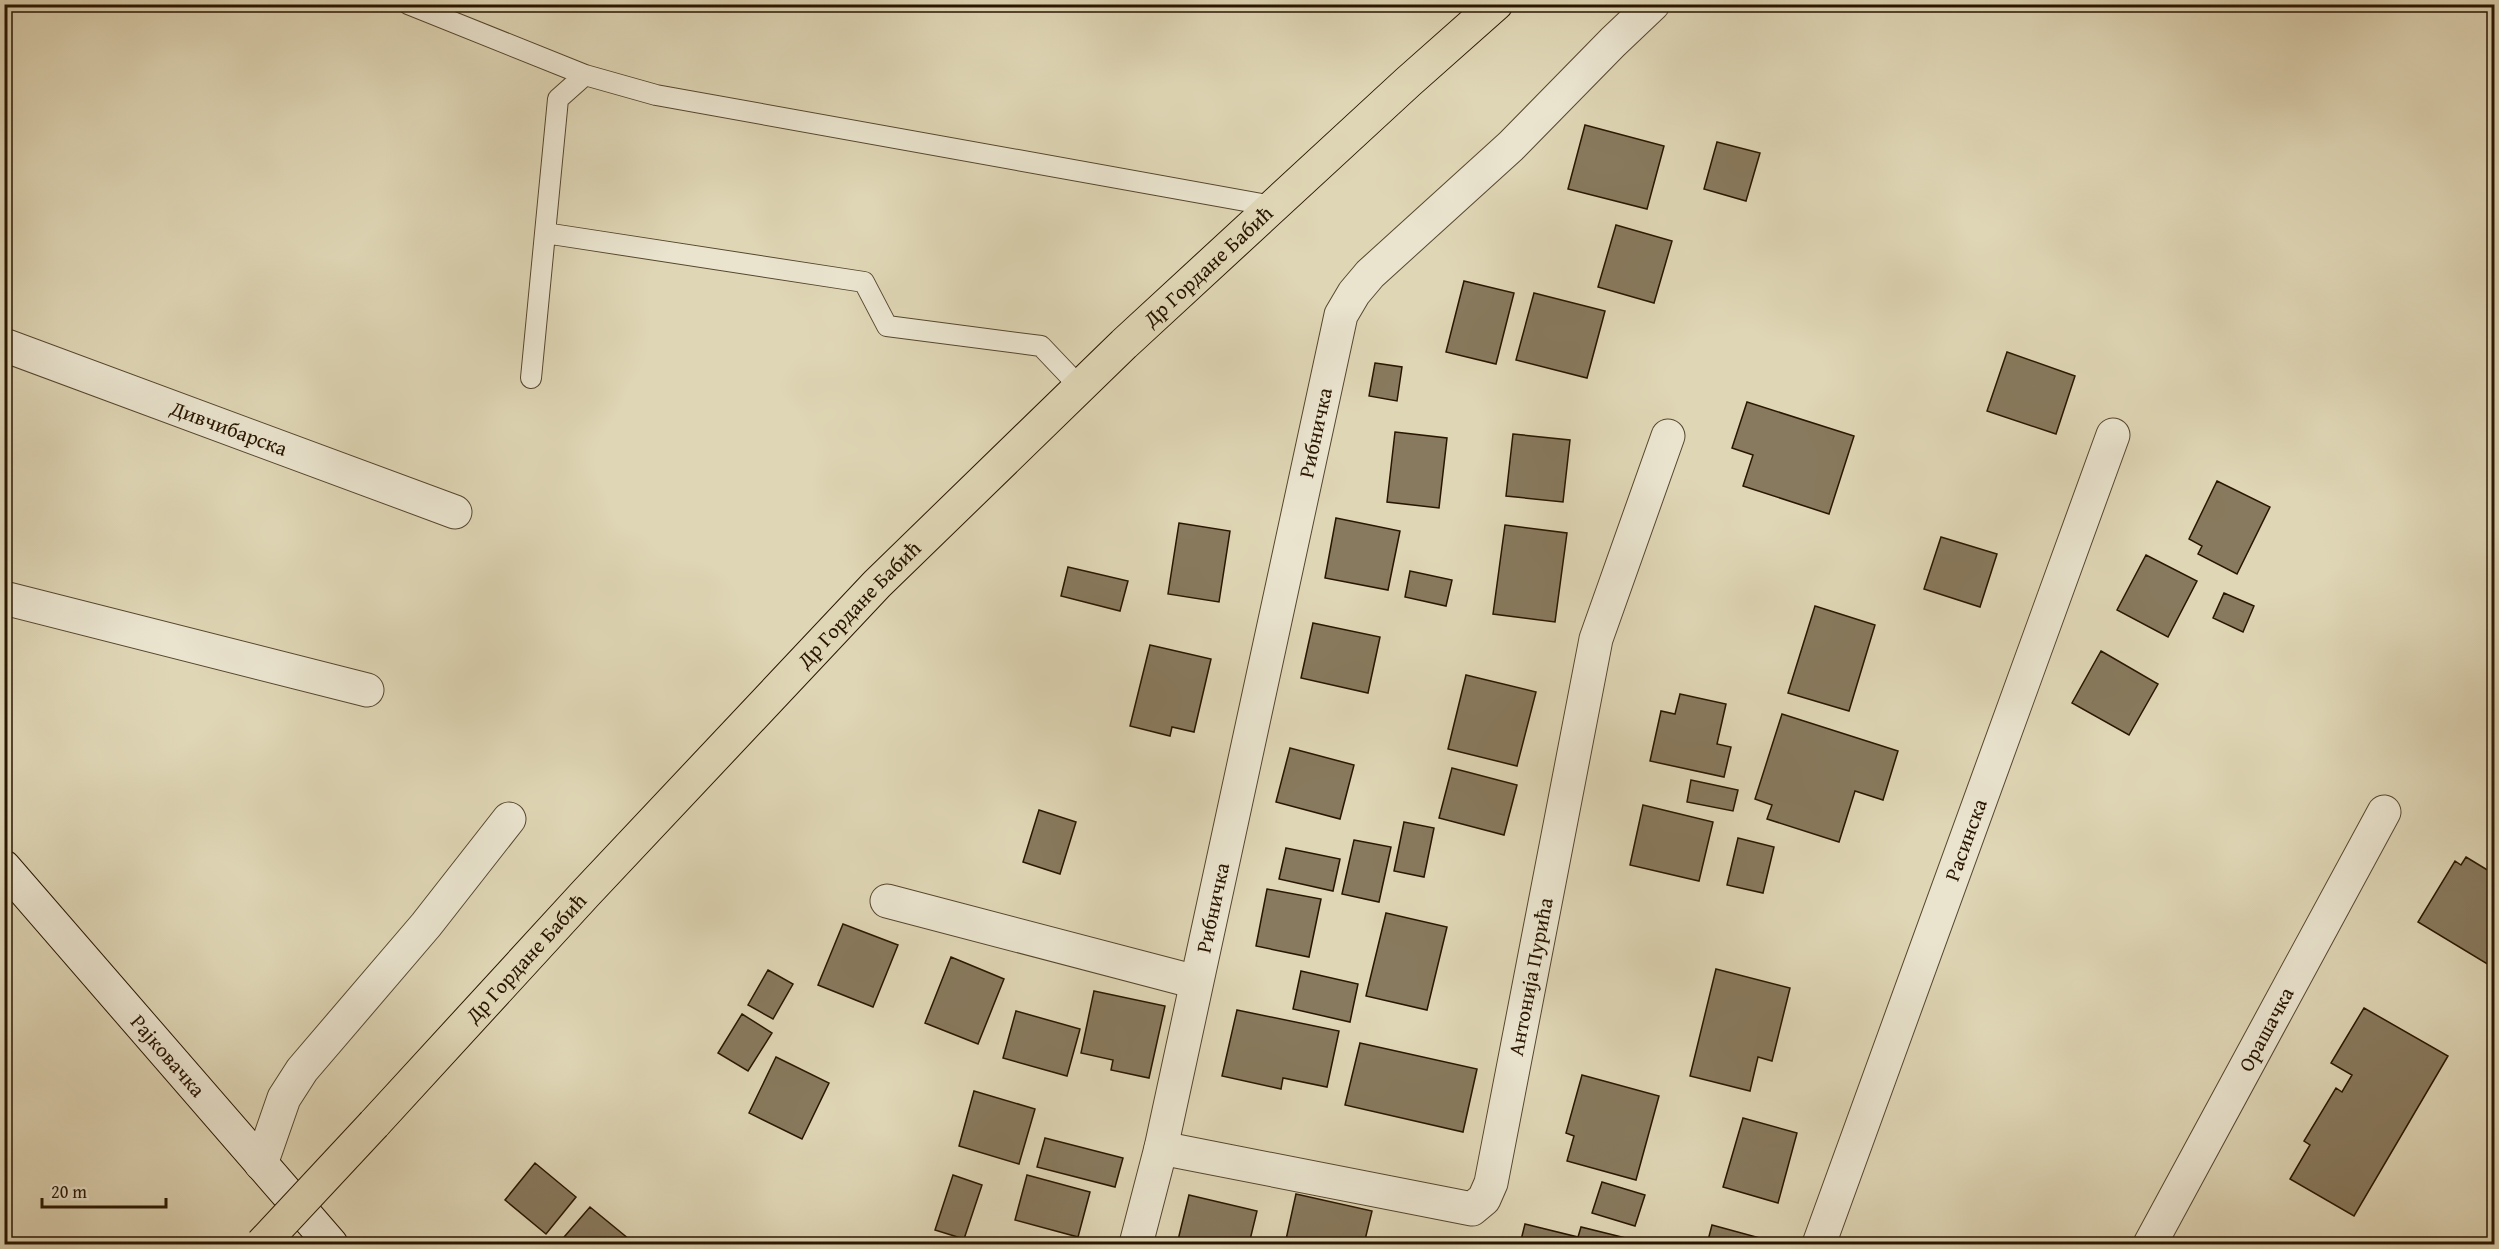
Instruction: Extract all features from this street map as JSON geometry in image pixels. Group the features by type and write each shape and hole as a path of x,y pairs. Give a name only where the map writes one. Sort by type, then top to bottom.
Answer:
{"main road":[{"name":"Др Гордане Бабић","path":"262,1245 594,885 878,584 1080,387 1273,206 1496,4"}],"street":[{"name":"Рибничка","path":"1136,1245 1161,1148 1341,315 1353,293 1370,274 1511,146 1653,4"},
{"name":"Дивчибарска","path":"4,345 455,512"},
{"name":"Расинска","path":"1819,1245 2113,435"},
{"name":"Антонија Пурића","path":"1161,1148 1472,1209 1484,1199 1491,1183 1596,639 1668,436"},
{"path":"4,598 367,690"},
{"name":"Орашачка","path":"2150,1245 2384,812"},
{"path":"261,1164 284,1098 302,1070 426,924 509,819"},
{"name":"Рајковачка","path":"4,867 331,1245"},
{"name":"Рибничка","path":"887,901 1196,982"}],"lane":[{"path":"408,4 585,75 657,95 1273,206"},
{"path":"531,378 558,99 585,75"},
{"path":"545,233 864,282 887,326 1041,346 1080,387"}],"building":[{"path":"1585,125 1664,146 1647,209 1568,189"},
{"path":"1717,142 1760,153 1746,201 1704,189"},
{"path":"1616,225 1672,241 1654,303 1598,287"},
{"path":"1464,281 1514,293 1496,364 1446,352"},
{"path":"1534,293 1605,311 1587,378 1516,360"},
{"path":"2007,352 2075,376 2056,434 1987,411"},
{"path":"1375,363 1402,367 1397,401 1369,396"},
{"path":"1747,402 1854,436 1829,514 1743,486 1753,455 1732,448"},
{"path":"1395,432 1447,438 1439,508 1387,502"},
{"path":"1513,434 1570,440 1563,502 1506,496"},
{"path":"2217,481 2270,507 2237,574 2198,554 2202,546 2189,539"},
{"path":"1336,518 1400,531 1388,590 1325,578"},
{"path":"1179,523 1230,531 1219,602 1168,594"},
{"path":"1505,525 1567,533 1555,622 1493,614"},
{"path":"1941,537 1997,554 1980,607 1924,589"},
{"path":"2146,555 2197,581 2168,637 2117,610"},
{"path":"1068,567 1128,581 1120,611 1061,596"},
{"path":"1410,571 1452,580 1446,606 1405,597"},
{"path":"2224,593 2254,606 2243,632 2213,618"},
{"path":"1815,606 1875,625 1849,711 1788,693"},
{"path":"1313,623 1380,637 1368,693 1301,678"},
{"path":"1150,645 1211,659 1194,732 1172,727 1170,736 1130,726"},
{"path":"2101,651 2158,684 2129,735 2072,703"},
{"path":"1466,675 1536,692 1517,766 1448,749"},
{"path":"1680,694 1726,704 1717,744 1731,747 1724,777 1650,761 1661,711 1675,714"},
{"path":"1782,714 1898,751 1883,800 1855,791 1839,842 1767,819 1772,805 1755,799"},
{"path":"1290,748 1354,765 1340,819 1276,802"},
{"path":"1452,768 1517,785 1504,835 1439,818"},
{"path":"1691,780 1738,790 1733,811 1687,802"},
{"path":"1643,805 1713,822 1699,881 1630,865"},
{"path":"1039,810 1076,822 1060,874 1023,862"},
{"path":"1404,822 1434,828 1424,877 1394,871"},
{"path":"1738,838 1774,847 1763,893 1727,885"},
{"path":"1354,840 1391,847 1379,902 1342,894"},
{"path":"1286,848 1340,859 1333,891 1279,879"},
{"path":"2466,857 2494,874 2494,956 2489,965 2418,922 2455,861 2461,865"},
{"path":"1267,889 1321,899 1309,957 1256,946"},
{"path":"1386,913 1447,927 1427,1010 1366,996"},
{"path":"843,924 898,945 873,1007 818,985"},
{"path":"951,957 1004,979 978,1044 925,1023"},
{"path":"1716,969 1790,988 1772,1061 1758,1057 1750,1091 1690,1076"},
{"path":"768,970 793,984 773,1019 748,1005"},
{"path":"1301,971 1358,984 1350,1022 1293,1009"},
{"path":"1094,991 1165,1006 1149,1078 1111,1070 1113,1060 1081,1053"},
{"path":"2364,1008 2448,1056 2354,1216 2290,1179 2310,1145 2304,1141 2336,1088 2342,1092 2352,1075 2331,1063"},
{"path":"1237,1010 1339,1031 1327,1087 1283,1078 1281,1089 1222,1076"},
{"path":"1016,1011 1080,1029 1067,1076 1003,1058"},
{"path":"742,1014 772,1033 748,1071 718,1053"},
{"path":"1360,1043 1477,1069 1463,1132 1345,1105"},
{"path":"776,1057 829,1083 802,1139 749,1113"},
{"path":"1582,1075 1659,1096 1636,1180 1567,1161 1574,1136 1566,1133"},
{"path":"974,1091 1035,1109 1019,1164 959,1146"},
{"path":"1743,1118 1797,1133 1778,1203 1723,1187"},
{"path":"1045,1138 1123,1158 1115,1187 1037,1167"},
{"path":"535,1163 576,1197 546,1234 505,1200"},
{"path":"953,1175 982,1185 964,1239 935,1230"},
{"path":"1027,1175 1090,1192 1078,1237 1015,1220"},
{"path":"1602,1182 1645,1195 1635,1226 1592,1213"},
{"path":"1296,1194 1372,1211 1364,1244 1285,1244"},
{"path":"1189,1195 1257,1211 1249,1244 1177,1244"},
{"path":"590,1207 635,1244 558,1244"},
{"path":"1525,1224 1578,1237 1581,1227 1634,1240 1633,1244 1520,1244"},
{"path":"1712,1225 1782,1244 1707,1244"}]}
